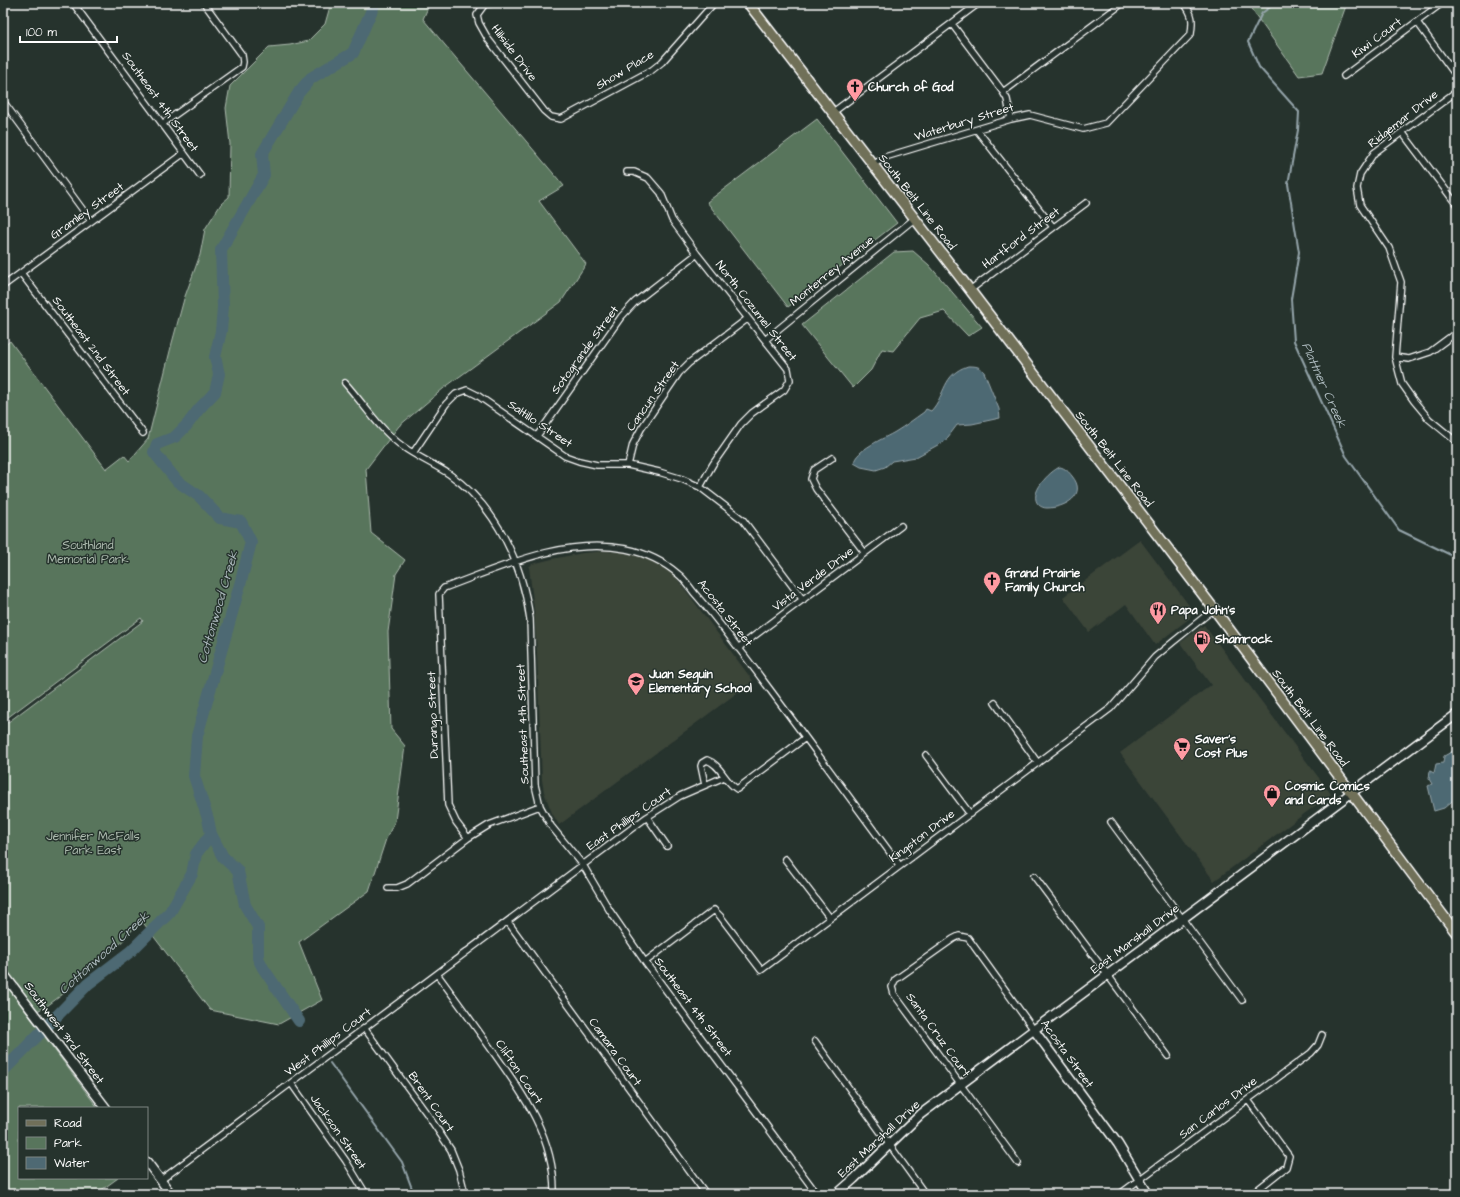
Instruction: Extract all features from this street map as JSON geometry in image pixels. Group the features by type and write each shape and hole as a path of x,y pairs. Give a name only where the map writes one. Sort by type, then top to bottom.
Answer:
{"main road":[{"name":"South Belt Line Road","path":"748,3 1214,609 1457,934"},
{"name":"East Marshall Drive","path":"837,1194 921,1114 1350,792 1457,714"},
{"name":"Southwest 3rd Street","path":"3,973 105,1107"},
{"name":"Acosta Street","path":"1034,1030 1118,1144 1148,1194"},
{"path":"148,1163 161,1180 167,1192"}],"street":[{"name":"Southeast 4th Street","path":"73,3 200,176"},
{"path":"162,124 242,66 244,62 242,55 204,3"},
{"name":"Hillside Drive","path":"493,3 485,4 477,15 478,23 488,39 544,111 551,117"},
{"name":"Show Place","path":"551,117 561,119 652,70 662,62 714,3"},
{"path":"832,113 980,3"},
{"path":"1003,92 1123,3"},
{"name":"Waterbury Street","path":"873,165 885,157 977,130 1011,118 1030,115 1083,129 1106,123 1190,34 1193,19 1184,3"},
{"name":"Kiwi Court","path":"1344,76 1442,3"},
{"path":"1417,22 1457,77"},
{"path":"952,24 1003,92 1007,99 1011,118"},
{"name":"Ridgemar Drive","path":"1457,91 1374,153 1360,174 1357,188 1360,205 1389,248 1401,282 1395,357 1402,384 1429,419 1457,442"},
{"path":"3,102 91,221"},
{"path":"977,130 1053,228"},
{"path":"1402,132 1457,205"},
{"name":"Gramley Street","path":"3,286 184,153"},
{"name":"North Cozumel Street","path":"627,172 634,172 648,178 661,193 672,220 747,319 788,369 790,380 784,390 752,413 741,424 713,464 700,488"},
{"name":"Hartford Street","path":"970,290 1086,203"},
{"name":"Monterrey Avenue","path":"764,340 914,219"},
{"name":"Sotogrande Street","path":"538,436 621,317 635,302 697,254"},
{"name":"Southeast 2nd Street","path":"21,273 143,433"},
{"name":"Cancun Street","path":"628,465 633,444 641,429 679,373 689,363 747,319"},
{"path":"1395,357 1409,359 1430,352 1457,332"},
{"name":"Southeast 4th Street","path":"346,383 387,432 402,446 450,475 472,493 489,513 505,538 516,561 526,595 530,619 536,785 540,806 551,826 583,865 610,911 645,962 817,1194"},
{"name":"Saltillo Street","path":"413,452 446,404 456,394 467,390 478,395 565,456 579,462 597,465 628,465 682,479 700,488 742,520 803,600"},
{"path":"832,458 814,470 811,479 816,489 865,553"},
{"name":"Vista Verde Drive","path":"738,648 901,526"},
{"name":"Acosta Street","path":"444,588 516,561 566,549 599,545 626,549 655,558 678,574 738,648 900,866"},
{"name":"Durango Street","path":"444,588 439,594 448,805 456,822 468,838"},
{"name":"Kingston Drive","path":"645,962 714,910 761,970 1111,708 1155,657 1214,609"},
{"path":"995,704 1038,763"},
{"path":"705,785 700,766 704,761 707,760 714,763 730,785 737,789 805,738"},
{"path":"926,755 970,814"},
{"name":"East Phillips Court","path":"508,922 647,817 680,796 724,777"},
{"path":"388,888 397,888 407,884 468,838 489,825 540,806"},
{"path":"647,817 667,846"},
{"path":"1111,822 1242,1000"},
{"path":"786,859 830,918"},
{"path":"1034,876 1168,1056"},
{"name":"West Phillips Court","path":"161,1180 508,922"},
{"name":"Camara Court","path":"508,922 706,1194"},
{"name":"Acosta Street","path":"959,936 968,938 1034,1030"},
{"name":"Santa Cruz Court","path":"959,936 895,980 892,987 894,994 1018,1163"},
{"name":"Clifton Court","path":"437,974 500,1061 533,1111 546,1142 554,1176 554,1194"},
{"name":"Brent Court","path":"364,1029 451,1150 459,1170 465,1194"},
{"name":"San Carlos Drive","path":"1120,1194 1311,1053 1318,1045 1322,1034"},
{"path":"815,1041 926,1194"},
{"name":"Jackson Street","path":"291,1084 346,1161 366,1194"},
{"path":"1248,1100 1289,1156 1286,1167 1252,1194"}],"shaded area":[{"path":"1140,540 1191,608 1190,618 1155,645 1126,604 1089,632 1063,597"},
{"name":"Juan Seguin Elementary School","path":"606,551 629,553 649,560 665,568 675,576 753,681 559,825 552,813 544,792 542,780 537,653 529,567 532,564 552,559 583,553"},
{"path":"1204,625 1331,794 1214,881 1120,753 1211,685 1180,643"}],"green space":[{"path":"331,3 430,3 423,19 564,186 539,201 586,264 561,302 444,388 399,426 366,469 371,533 405,560 396,574 388,632 391,729 405,746 395,821 386,839 369,891 299,942 322,1000 279,1024 210,1010 141,920 118,946 77,980 67,991 47,1006 37,1011 3,966 3,726 143,621 141,618 3,721 3,347 10,341 106,469 124,455 129,461 148,439 184,299 200,255 205,229 221,204 229,197 230,144 226,108 230,86 269,47 290,45 308,41 325,24"},
{"path":"1247,3 1347,3 1322,73 1299,76"},
{"path":"817,119 897,223 788,307 707,202"},
{"path":"913,251 929,265 982,327 968,336 944,311 920,318 893,351 882,349 871,370 853,388 802,325 894,252"},
{"path":"3,981 97,1107 18,1107 18,1179 117,1179 96,1194 3,1194"}],"water":[{"path":"968,366 977,367 984,372 999,409 1000,418 972,424 957,425 945,441 916,457 892,461 885,467 876,470 861,467 854,463 859,454 865,449 895,432 924,412 926,409 931,411 936,405 945,386 953,374"},
{"path":"1060,467 1064,468 1072,476 1076,483 1076,494 1067,503 1061,506 1047,508 1042,507 1036,500 1038,489 1041,483 1051,473"},
{"path":"1455,750 1457,751 1457,797 1444,808 1434,811 1428,786 1432,784 1429,779 1430,771 1434,773 1436,764 1443,763 1444,756"}],"waterway":[{"name":"Cottonwood Creek","path":"3,1071 88,984 131,951 170,912 192,874 196,854 211,834 208,819 194,776 197,736 251,542 241,522 220,518 199,496 177,481 154,452 157,444 175,437 215,392 219,374 215,357 221,331 223,307 221,250 264,175 262,154 299,92 311,78 353,53 375,3"},
{"name":"Plattner Creek","path":"1276,3 1262,13 1248,42 1259,67 1299,112 1298,130 1288,184 1299,252 1291,299 1294,341 1346,456 1399,530 1457,558"},
{"path":"211,834 223,857 238,871 245,905 258,927 258,958 263,968 299,1021"},
{"path":"330,1063 402,1162 414,1194"}],"place":[{"name":"Church of God","path":"855,102"},
{"name":"Grand Prairie Family Church","path":"992,595"},
{"name":"Papa John's","path":"1158,625"},
{"name":"Shamrock","path":"1202,654"},
{"name":"Juan Seguin Elementary School","path":"636,696"},
{"name":"Saver's Cost Plus","path":"1182,761"},
{"name":"Cosmic Comics and Cards","path":"1272,808"}],"park label":[{"name":"Southland Memorial Park","path":"88,552"},
{"name":"Jennifer McFalls Park East","path":"93,843"}]}
